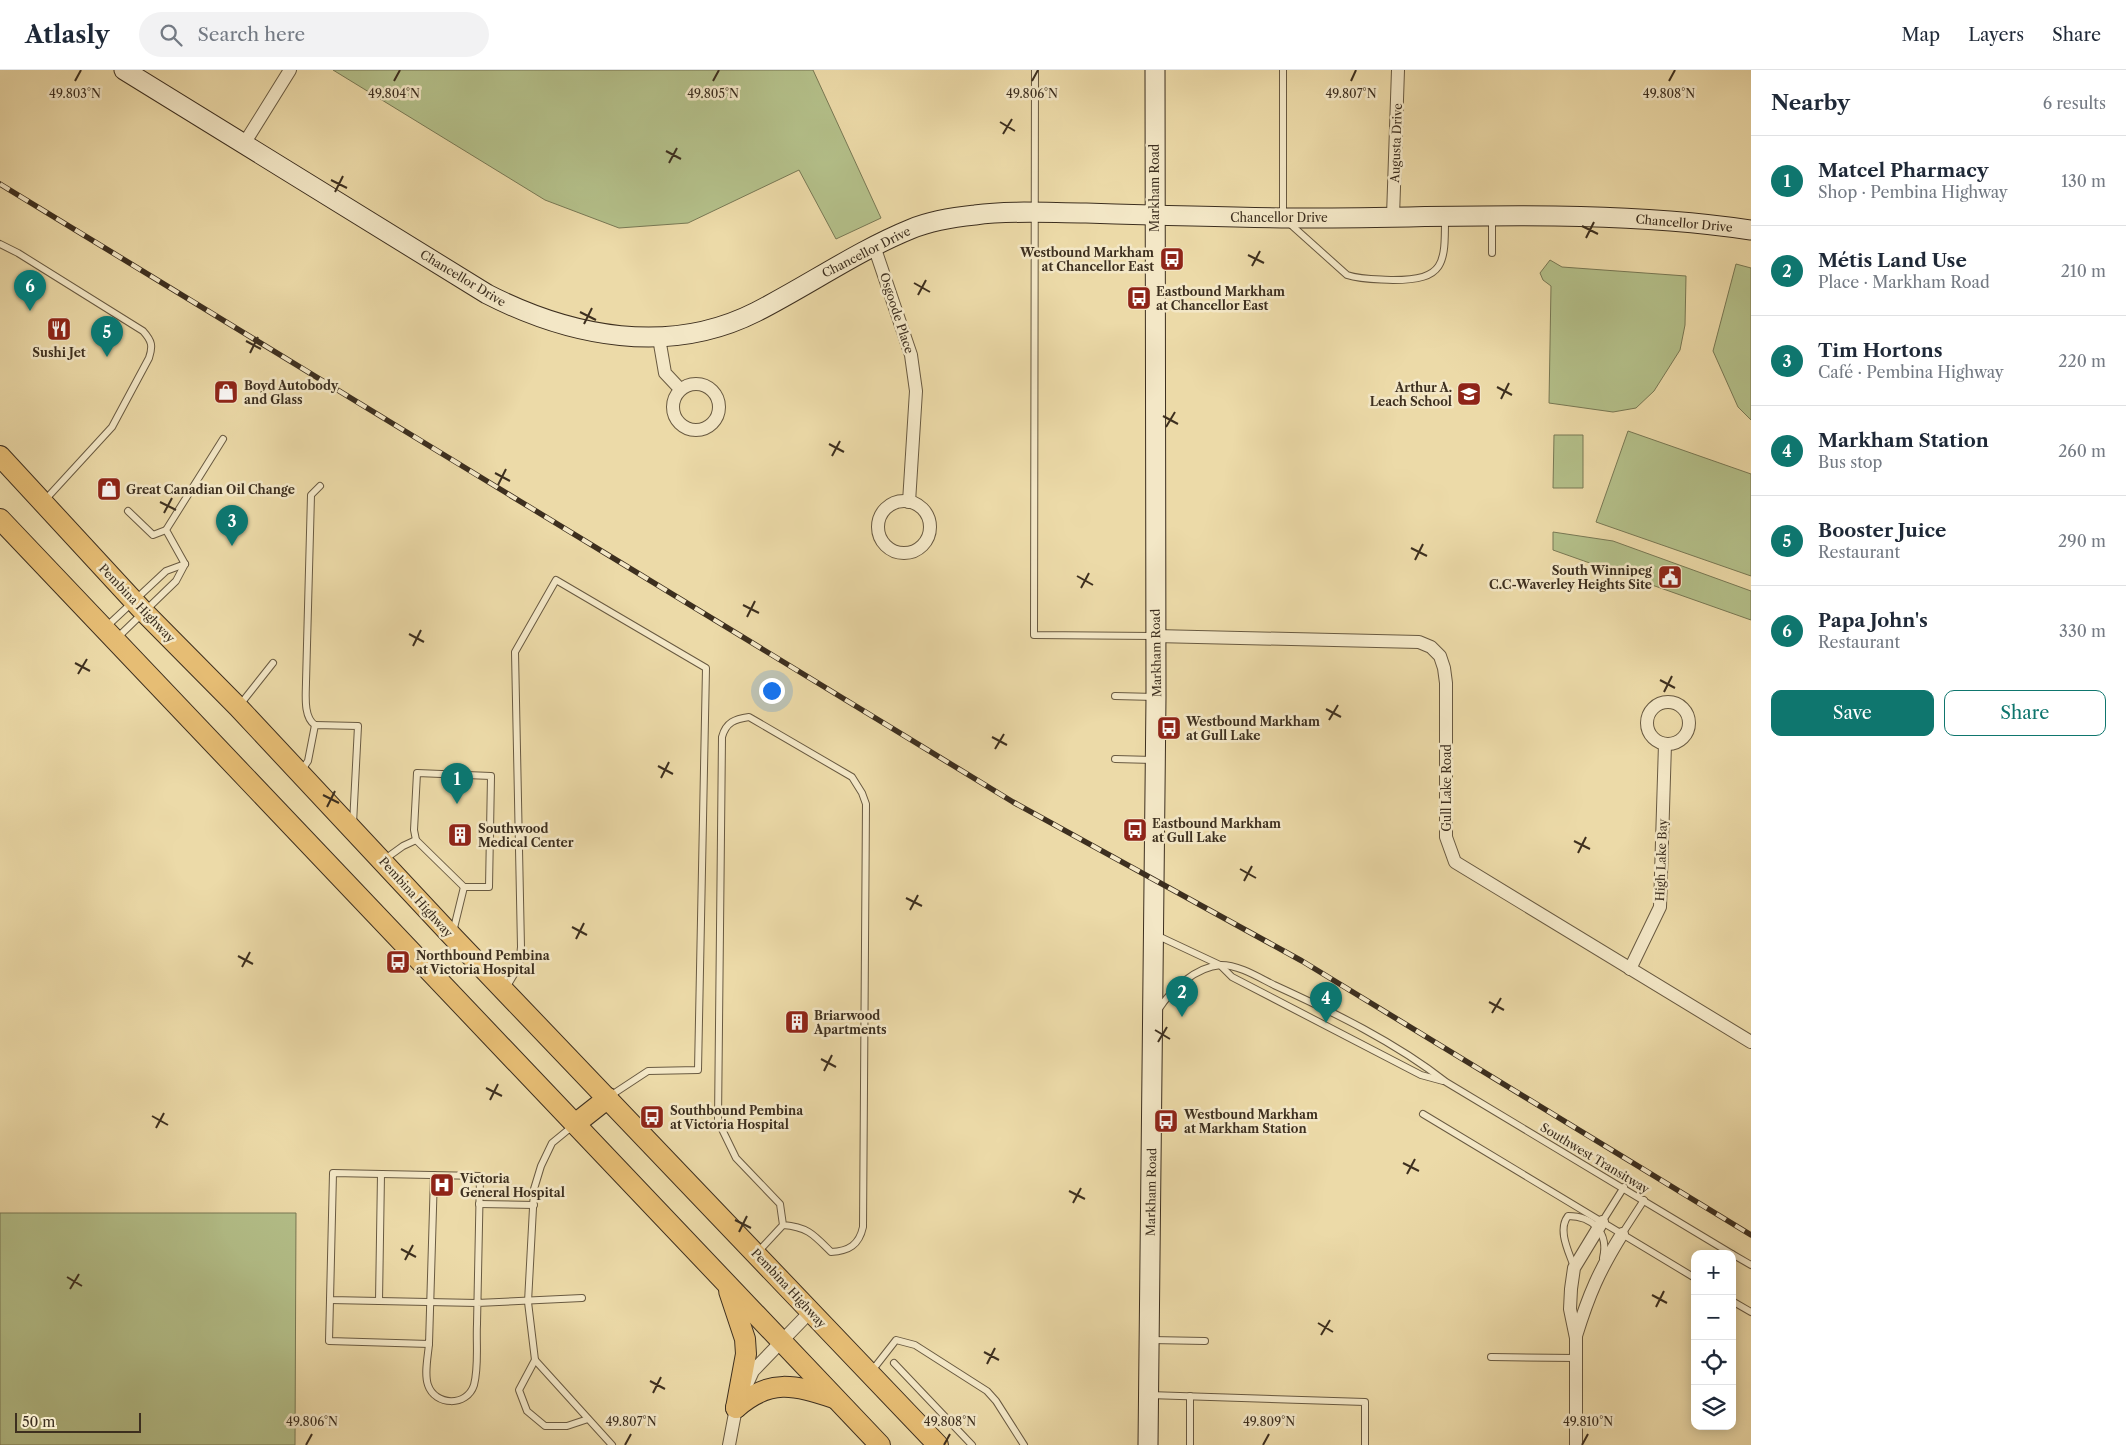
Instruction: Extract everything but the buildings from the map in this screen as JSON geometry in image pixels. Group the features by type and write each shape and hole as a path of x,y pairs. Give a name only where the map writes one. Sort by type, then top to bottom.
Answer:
{"main road":[{"name":"Pembina Highway","path":"0,456 139,606 238,707 384,861 452,936 938,1445"},
{"path":"0,519 880,1445"},
{"path":"575,1124 608,1098"},
{"path":"726,1282 745,1339 746,1354 736,1408"},
{"path":"736,1408 751,1394 778,1387 799,1387 835,1398"}],"street":[{"name":"Chancellor Drive","path":"124,70 479,289 517,309 547,321 581,330 659,338 712,329 754,313 836,264 874,246 924,225 976,215 1033,212 1283,218 1393,216 1641,219 1697,222 1751,230"},
{"path":"244,144 290,70"},
{"name":"Markham Road","path":"1148,1445 1156,697 1155,70"},
{"name":"Augusta Drive","path":"1393,216 1398,70"},
{"name":"Osgoode Place","path":"874,246 911,355 916,391 909,502"},
{"path":"659,338 666,373 680,389"},
{"path":"909,502 922,509 927,517 928,534 923,544 916,550 906,553 897,552 888,548 882,541 878,530 879,521 887,507 894,503 909,502"},
{"name":"Gull Lake Road","path":"1155,636 1419,642 1431,647 1440,656 1446,683 1446,837 1454,862 1751,1042"},
{"name":"High Lake Bay","path":"1630,969 1660,907 1665,744"},
{"path":"1576,1445 1576,1338 1570,1309 1574,1268 1600,1225"},
{"path":"1576,1338 1588,1295 1622,1234"},
{"path":"729,1445 736,1408 753,1372 810,1312"}],"lane":[{"path":"1035,70 1033,212 1034,635 1155,636"},
{"path":"1284,70 1283,218 1347,275 1359,279 1418,280 1431,274 1441,263 1445,253 1445,217"},
{"path":"1492,217 1492,253"},
{"path":"0,244 18,253 143,331 151,340 149,358 112,427 83,461 42,503"},
{"path":"128,511 153,536 166,530 223,439"},
{"path":"320,486 311,495 306,682 307,712 311,722 315,725 358,726 352,827"},
{"path":"166,530 185,564"},
{"path":"110,634 139,606 176,581 185,564"},
{"path":"110,634 139,606 166,571 185,564"},
{"path":"505,990 519,966 521,947 515,652 556,580 706,668 698,1070 648,1071 608,1098"},
{"path":"238,707 273,663"},
{"path":"1115,696 1156,697"},
{"path":"749,717 852,777 862,793 866,804 863,1227 861,1238 855,1245 843,1251 831,1252 814,1234 801,1226 783,1225 780,1204 736,1158 718,1121 722,737 725,726 731,722 749,717"},
{"path":"300,773 308,761 315,725"},
{"path":"1115,759 1155,760"},
{"path":"417,773 491,776 490,887 464,887 416,840 414,830 417,773"},
{"path":"384,861 403,846 416,840"},
{"path":"452,936 464,887"},
{"name":"Southwest Transitway","path":"1154,934 1220,965 1237,967 1296,995 1392,1046 1426,1066 1446,1082 1624,1187 1725,1250"},
{"path":"1153,1018 1174,988 1195,975 1220,965"},
{"name":"Southwest Transitway","path":"1220,965 1232,977 1422,1074 1446,1082"},
{"path":"1423,1114 1600,1225 1606,1246 1601,1269"},
{"path":"575,1124 552,1143 534,1189 528,1302 535,1360 519,1390 527,1411 545,1426 567,1426 588,1419"},
{"path":"429,1344 329,1341 333,1173 434,1175 480,1176 474,1385 464,1397 450,1402 442,1400 431,1391 426,1377 429,1344 434,1175"},
{"path":"379,1301 381,1174"},
{"path":"1600,1225 1624,1187"},
{"path":"1622,1234 1644,1200"},
{"path":"479,1204 534,1205"},
{"path":"1574,1268 1564,1234 1564,1221 1568,1216 1575,1216 1622,1234 1691,1276"},
{"path":"756,1254 783,1225"},
{"name":"Southwest Transitway","path":"1736,1256 1751,1265"},
{"path":"330,1300 477,1303 582,1298"},
{"path":"1736,1303 1751,1312"},
{"path":"870,1373 896,1340 915,1345 987,1391 996,1400 1023,1444"},
{"path":"1149,1340 1205,1341"},
{"path":"1491,1357 1576,1358"},
{"path":"535,1360 612,1445"},
{"path":"894,1363 972,1445"},
{"path":"1148,1395 1365,1402 1365,1445"},
{"path":"1190,1396 1190,1445"}],"green space":[{"path":"333,70 813,70 881,218 836,239 799,170 688,223 619,228 545,200"},
{"path":"1550,260 1562,267 1686,276 1685,325 1680,350 1654,391 1636,408 1613,412 1549,403 1551,286 1543,280 1540,273"},
{"path":"1736,264 1751,268 1751,420 1738,407 1713,351"},
{"path":"1628,431 1751,474 1751,576 1596,522"},
{"path":"1554,435 1583,435 1583,488 1553,488"},
{"name":"South Winnipeg C.C-Waverley Heights Site","path":"1553,532 1613,541 1751,591 1751,620 1553,550"},
{"path":"0,1213 296,1213 295,1445 0,1445"}],"railway":[{"path":"0,184 1013,802 1302,961 1751,1235"}],"place":[{"name":"Westbound Markham at Chancellor East","path":"1172,259"},
{"name":"Eastbound Markham at Chancellor East","path":"1139,298"},
{"name":"Papa John's","path":"30,311"},
{"name":"Sushi Jet","path":"59,329"},
{"name":"Booster Juice","path":"107,357"},
{"name":"Boyd Autobody and Glass","path":"226,392"},
{"name":"Arthur A. Leach School","path":"1469,394"},
{"name":"Great Canadian Oil Change","path":"109,489"},
{"name":"Tim Hortons","path":"232,546"},
{"name":"South Winnipeg C.C-Waverley Heights Site","path":"1670,577"},
{"name":"Westbound Markham at Gull Lake","path":"1169,728"},
{"name":"Matcel Pharmacy","path":"457,804"},
{"name":"Eastbound Markham at Gull Lake","path":"1135,830"},
{"name":"Southwood Medical Center","path":"460,835"},
{"name":"Northbound Pembina at Victoria Hospital","path":"398,962"},
{"name":"Métis Land Use","path":"1182,1017"},
{"name":"Briarwood Apartments","path":"797,1022"},
{"name":"Markham Station","path":"1326,1023"},
{"name":"Southbound Pembina at Victoria Hospital","path":"652,1117"},
{"name":"Westbound Markham at Markham Station","path":"1166,1121"},
{"name":"Victoria General Hospital","path":"442,1185"}]}
